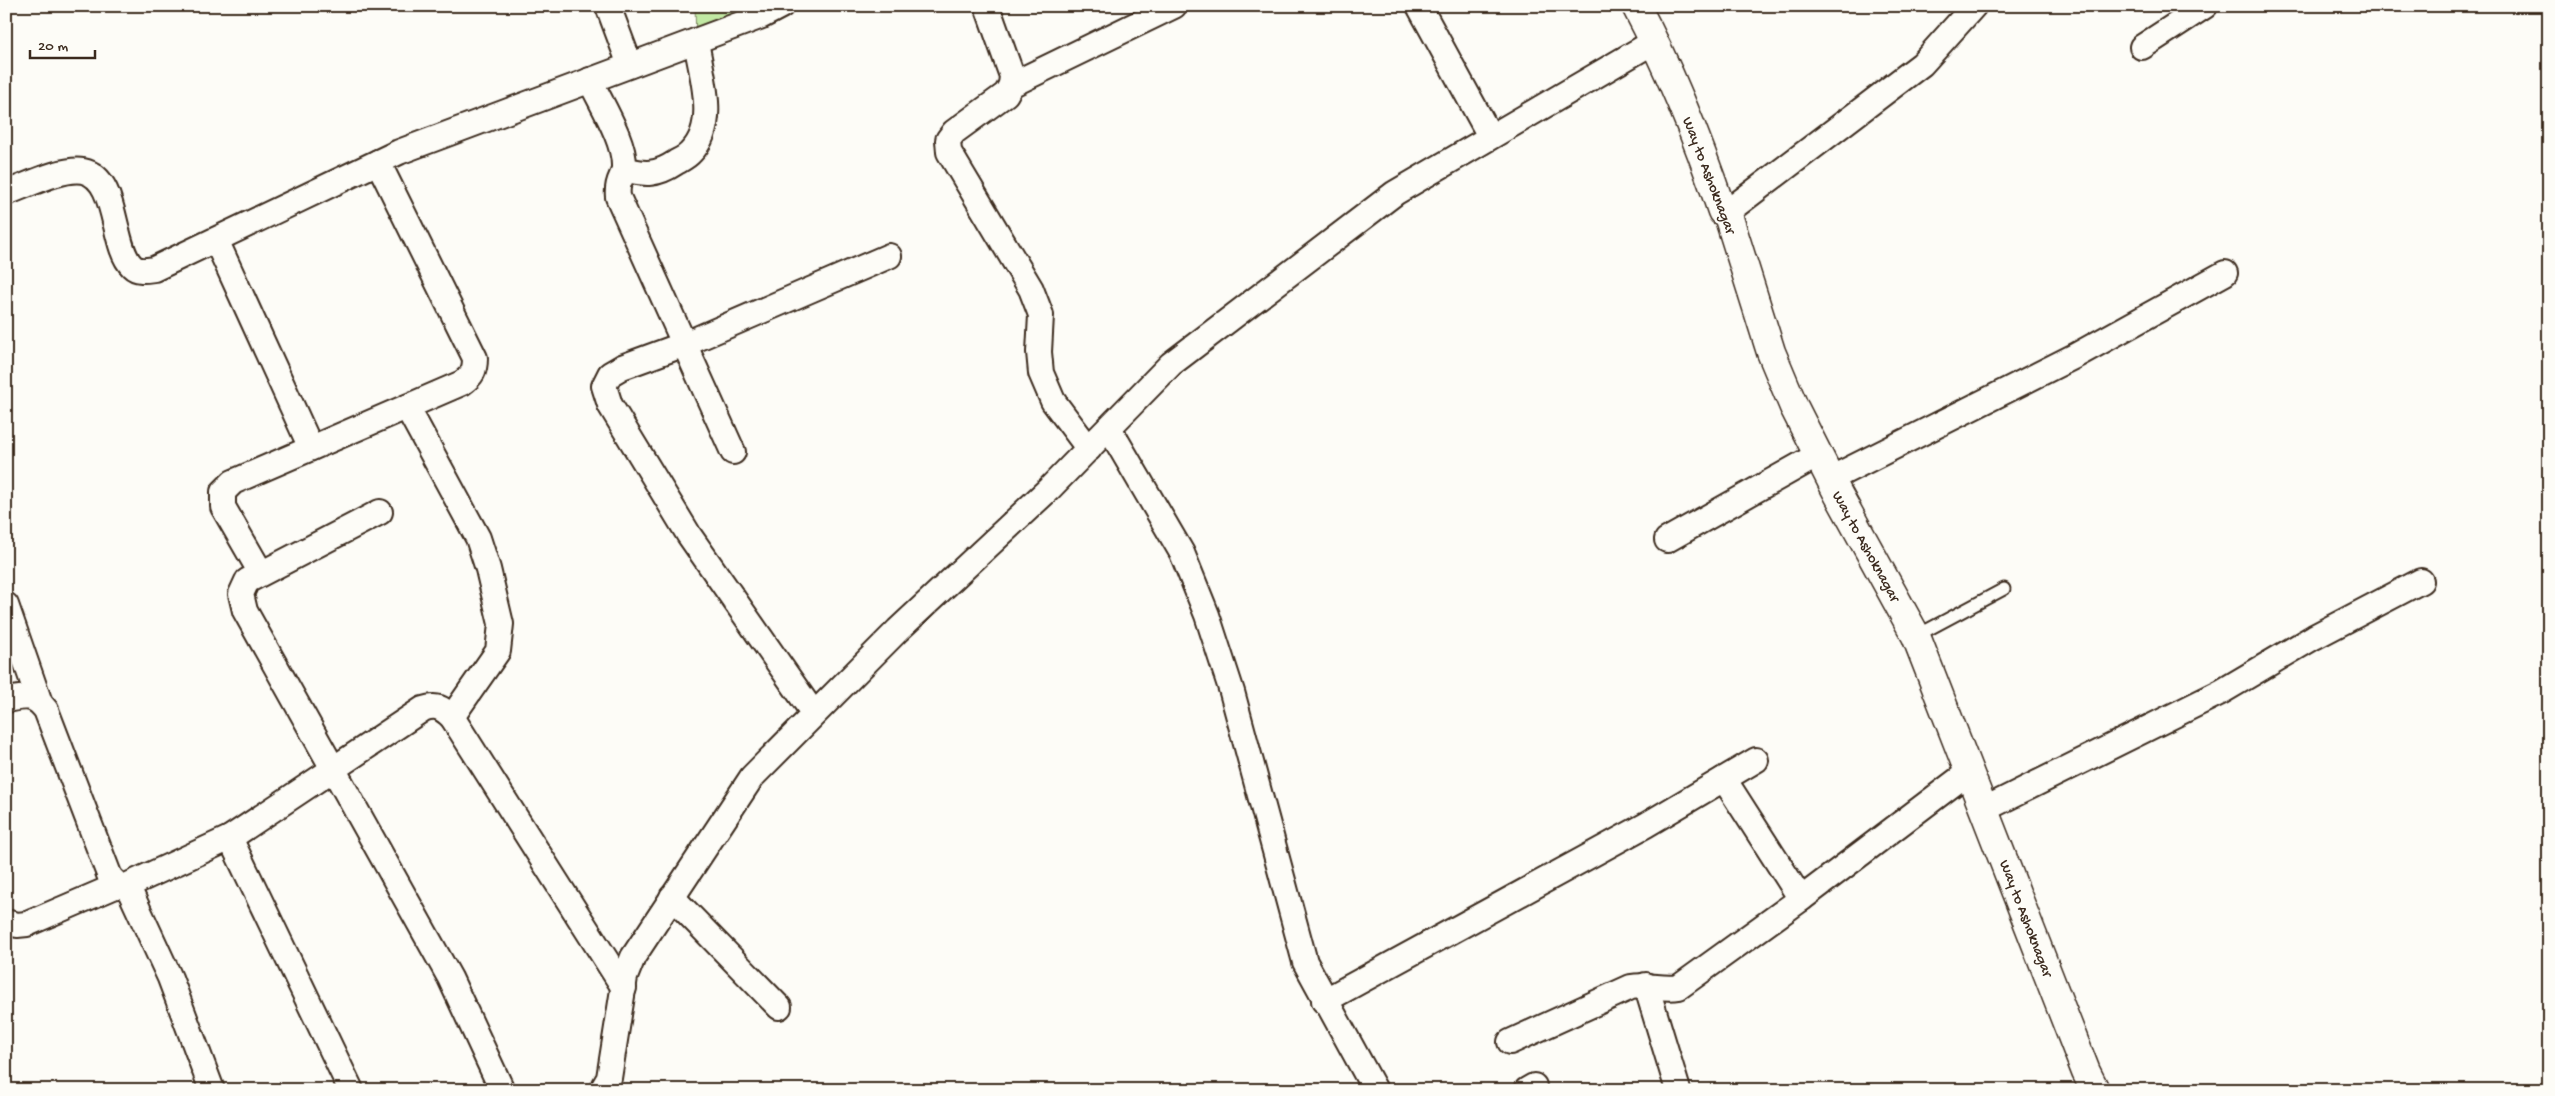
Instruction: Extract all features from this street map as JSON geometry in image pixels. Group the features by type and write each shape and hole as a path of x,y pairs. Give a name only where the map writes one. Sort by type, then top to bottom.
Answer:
{"street":[{"path":"608,6 630,65"},
{"path":"6,193 67,171 84,171 96,177 106,192 126,258 133,268 142,270 154,269 378,162 439,136 696,41 782,6"},
{"path":"987,6 1012,76 1011,85 1006,94 954,132 948,140 949,152 1031,289 1041,316 1039,352 1041,373 1053,401 1089,449"},
{"path":"1011,85 1174,6"},
{"path":"1419,6 1490,136"},
{"name":"Way to Ashoknagar","path":"1636,6 1655,41 1701,149 1722,211 1727,212 1771,352 1794,407 1830,479 1916,636 2086,1072 2095,1090"},
{"path":"1727,212 1922,64 1974,6"},
{"path":"2142,47 2205,6"},
{"path":"624,169 642,174 661,172 691,152 703,134 707,114 696,41"},
{"path":"602,1090 609,1078 624,988 633,957 752,778 898,630 1049,489 1171,364 1205,336 1269,291 1395,193 1655,41"},
{"path":"590,80 620,144 624,169 616,184 618,196 733,452"},
{"path":"261,573 222,507 222,492 233,482 462,383 472,376 476,358 378,162"},
{"path":"216,240 311,448"},
{"path":"814,714 689,536 610,405 604,386 610,374 622,367 685,344 889,256"},
{"path":"1830,479 2075,356 2225,273"},
{"path":"407,407 478,538 488,569 500,624 498,651 452,717"},
{"path":"1109,428 1182,553 1207,615 1232,692 1305,962 1324,1001 1375,1090"},
{"path":"1667,540 1818,455"},
{"path":"380,512 247,581 242,594 246,611 335,768 450,978 502,1090"},
{"path":"1985,809 2221,692 2314,637 2421,581"},
{"path":"6,605 39,700 52,723 110,877 123,886 170,978 212,1090"},
{"path":"6,700 28,696 39,700"},
{"path":"6,922 17,925 27,924 123,886 230,838 423,709 433,706 442,708 452,717 624,988"},
{"path":"1324,1001 1646,825 1756,760"},
{"path":"1510,1042 1631,987 1646,985 1671,988 1680,987 1801,899 1970,771"},
{"path":"1724,779 1801,899"},
{"path":"230,838 351,1090"},
{"path":"672,897 778,1007"},
{"path":"1646,985 1678,1090"}],"lane":[{"path":"1916,636 2004,589"}],"green space":[{"path":"695,6 781,6 696,41"}]}
